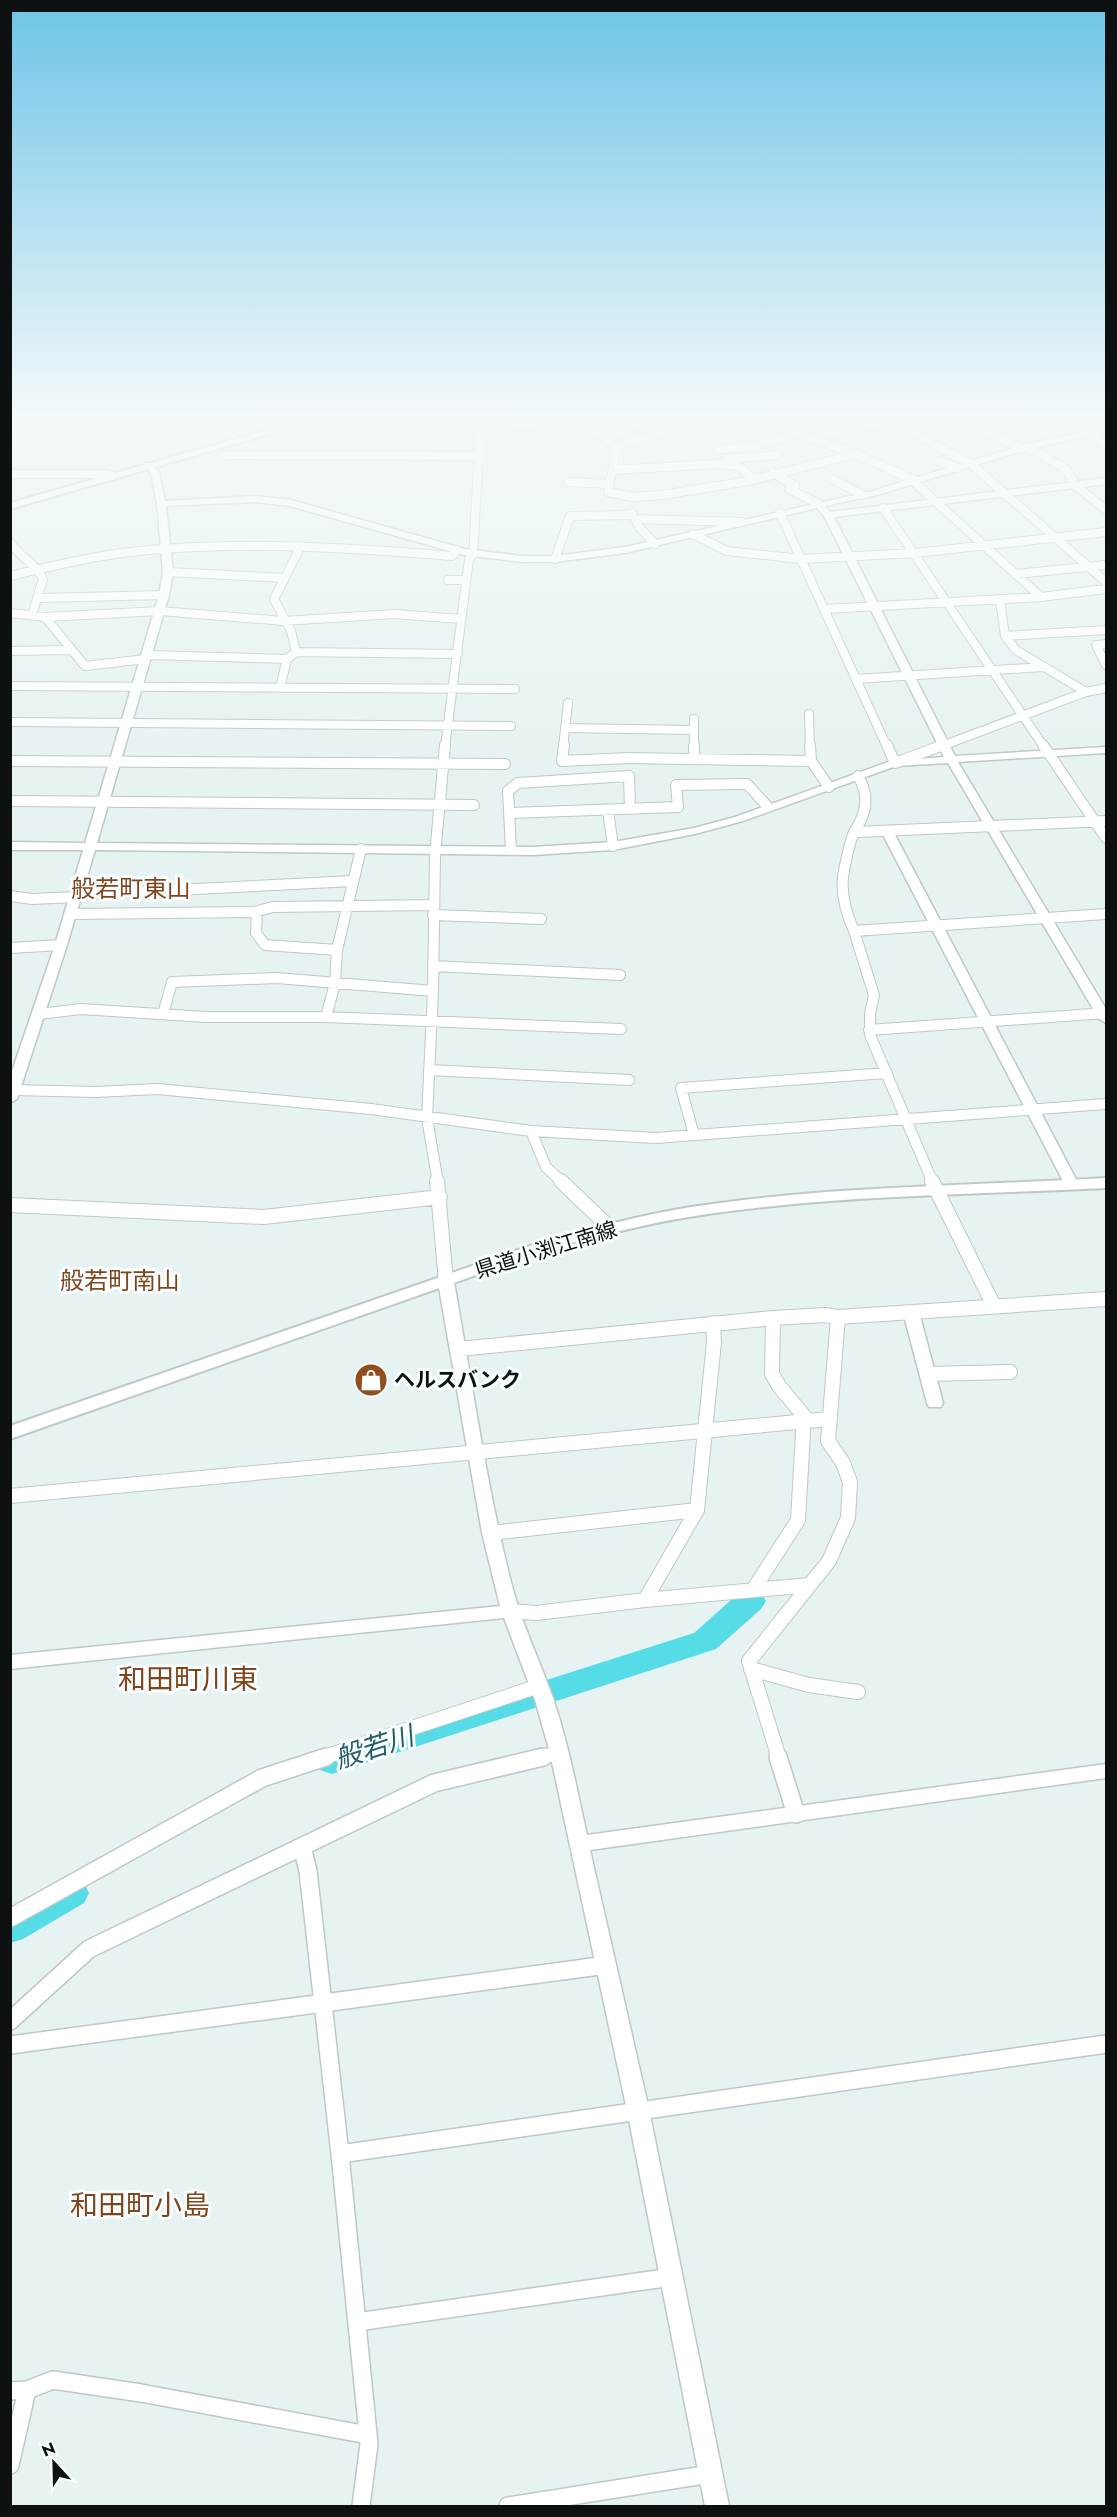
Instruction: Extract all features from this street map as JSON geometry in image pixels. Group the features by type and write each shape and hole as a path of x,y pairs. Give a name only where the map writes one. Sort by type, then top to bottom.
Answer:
{"main road":[{"name":"県道小渕江南線","path":"10,1433 550,1244 610,1228 709,1210 796,1201 1107,1183"}],"street":[{"path":"164,532 168,572 160,611 62,945 39,1014 15,1071 12,1095 157,1089 371,1109 531,1131 656,1138 1107,1104"},
{"path":"395,532 473,554 555,559 602,554 699,532"},
{"path":"475,532 473,554 469,559 461,618 435,849 433,991 427,1118 440,1197 446,1281 491,1533 510,1611 542,1694 559,1753 638,2110 717,2506"},
{"path":"555,559 564,532"},
{"path":"646,532 655,544"},
{"path":"789,532 895,763"},
{"path":"837,532 950,760 1105,1015 869,1030"},
{"path":"900,532 1107,838"},
{"path":"969,532 1041,597"},
{"path":"1049,532 1107,582"},
{"path":"693,534 727,551 801,559 915,553 1103,532"},
{"path":"10,542 43,579 32,615"},
{"path":"10,576 106,555 227,544 301,546 452,556 457,550"},
{"path":"296,652 296,639 284,621 274,599 301,546"},
{"path":"1015,574 1107,565"},
{"path":"168,572 285,578"},
{"path":"448,580 466,580"},
{"path":"825,609 1041,597 1107,589"},
{"path":"39,598 164,595"},
{"path":"1000,598 1005,636 1016,650 1086,692"},
{"path":"10,613 45,617 160,611 284,621 394,614 461,618"},
{"path":"45,617 85,666 147,657 287,659"},
{"path":"1005,636 1105,633"},
{"path":"1107,644 1092,645 1107,665"},
{"path":"10,651 71,650"},
{"path":"280,688 287,659 296,652 458,654"},
{"path":"856,679 1043,667"},
{"path":"10,686 515,689"},
{"path":"10,846 566,850 613,846 695,831 738,819 1024,714 1086,692 1106,688"},
{"path":"568,703 562,761 628,759 812,761"},
{"path":"809,714 812,761 829,787"},
{"path":"694,719 694,759"},
{"path":"10,722 511,726"},
{"path":"565,728 694,730"},
{"path":"895,763 1107,750"},
{"path":"10,760 505,764"},
{"path":"858,776 865,786 867,796 863,817 856,832 841,882 844,912 854,931 874,994 870,1035 908,1119 937,1192 994,1306"},
{"path":"511,850 508,791 518,783 629,777 630,808"},
{"path":"510,813 678,807 676,785 747,784 768,807"},
{"path":"10,801 474,805"},
{"path":"608,811 613,846"},
{"path":"856,832 1107,821"},
{"path":"887,831 1072,1185"},
{"path":"326,1017 335,983 337,950 361,849"},
{"path":"10,896 32,899 352,881"},
{"path":"70,914 257,911 273,907 347,907 433,910 541,918"},
{"path":"257,911 259,914 256,933 265,945 337,950"},
{"path":"854,931 1107,914"},
{"path":"10,948 62,945"},
{"path":"433,966 620,975"},
{"path":"163,1014 172,982 277,978 433,991"},
{"path":"39,1014 81,1009 241,1018 326,1017 621,1029"},
{"path":"429,1070 629,1080"},
{"path":"694,1135 681,1088 887,1073"},
{"path":"531,1131 546,1167 610,1228"},
{"path":"10,1205 264,1217 440,1197"},
{"path":"459,1349 773,1318 825,1315 838,1317 1107,1299"},
{"path":"911,1312 935,1403"},
{"path":"796,1814 749,1660 829,1561 849,1509 850,1482 843,1463 828,1441 838,1317"},
{"path":"753,1590 798,1520 804,1421 800,1409 774,1382 772,1374 773,1318"},
{"path":"645,1600 698,1510 714,1342 713,1323"},
{"path":"928,1374 1010,1372"},
{"path":"10,1496 829,1419"},
{"path":"491,1533 698,1510"},
{"path":"10,1662 510,1611 536,1613 645,1600 810,1585"},
{"path":"751,1670 809,1685 858,1692"},
{"path":"10,1918 262,1778 542,1694"},
{"path":"10,2021 89,1949 434,1783 559,1753"},
{"path":"580,1844 1107,1771"},
{"path":"302,1847 308,1871 340,2154 368,2435 361,2506"},
{"path":"10,2045 607,1965"},
{"path":"340,2154 1107,2044"},
{"path":"357,2322 672,2277"},
{"path":"10,2465 19,2390 53,2380 141,2393 368,2435"},
{"path":"508,2506 710,2474"}],"waterway":[{"name":"般若川","path":"332,1761 705,1641 750,1601"},
{"name":"般若川","path":"10,1928 71,1893"}],"place":[{"name":"ヘルスバンク","path":"371,1380"}],"district":[{"name":"般若町東山","path":"131,888"},
{"name":"般若町南山","path":"120,1280"},
{"name":"和田町川東","path":"188,1679"},
{"name":"和田町小島","path":"140,2205"}]}
